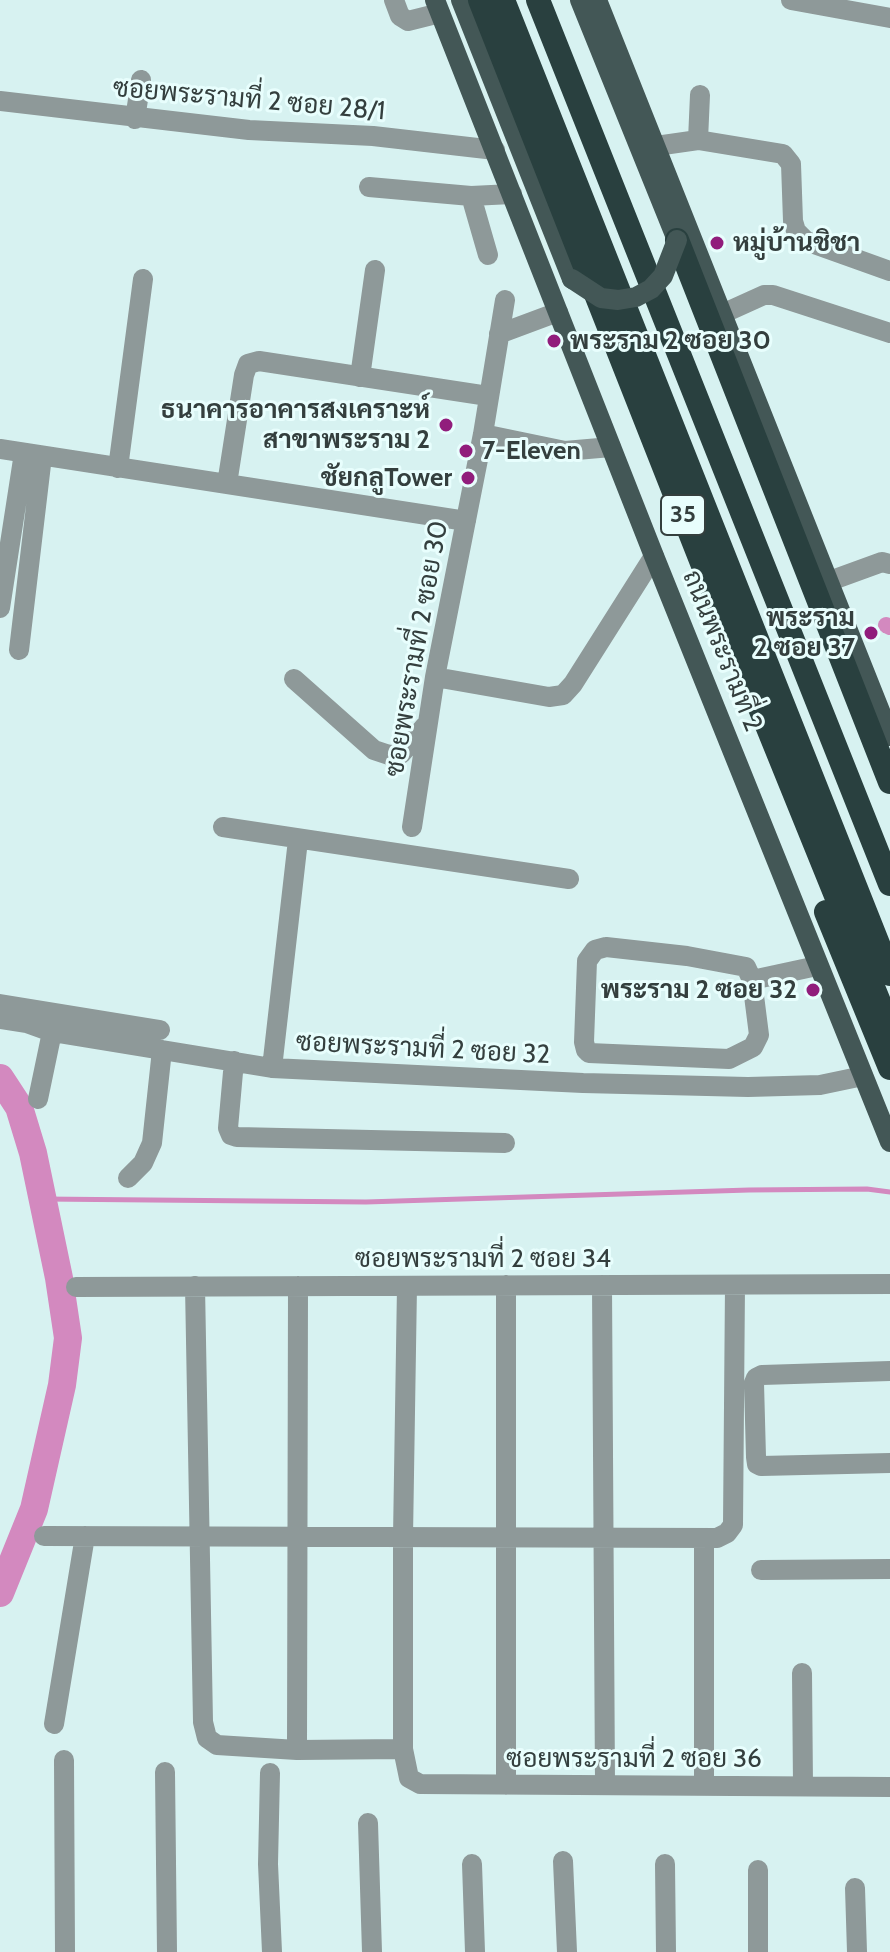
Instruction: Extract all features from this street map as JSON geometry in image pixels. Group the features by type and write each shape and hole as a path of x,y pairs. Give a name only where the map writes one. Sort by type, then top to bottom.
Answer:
{"highway":[{"name":"ถนนพระรามที่ 2","path":"480,0 890,1029"},
{"path":"503,0 890,974"},
{"path":"538,0 890,884"},
{"name":"35","path":"548,0 890,861"},
{"path":"677,240 890,782"},
{"path":"572,279 890,1068"}],"main road":[{"path":"461,0 572,279 601,298 618,300 636,297 651,289 663,276 677,240 580,0"},
{"path":"597,0 777,448 827,582 886,714 890,736"},
{"name":"ถนนพระรามที่ 2","path":"437,6 817,966 890,1142"}],"street":[{"path":"394,0 400,16 408,21 437,6"},
{"path":"791,0 890,15"},
{"path":"135,119 141,80"},
{"path":"698,140 700,95"},
{"name":"ซอยพระรามที่ 2 ซอย 28/1","path":"0,101 135,119 249,130 373,136 495,150"},
{"path":"656,146 698,140 783,154 791,164 796,231 806,241 890,271"},
{"path":"369,187 471,196 512,194"},
{"path":"471,196 488,255"},
{"path":"360,377 375,270"},
{"path":"118,468 143,279"},
{"path":"722,314 764,295 773,295 890,333"},
{"name":"ซอยพระรามที่ 2 ซอย 30","path":"412,827 435,677 483,434 505,300"},
{"path":"499,334 558,312"},
{"path":"227,484 248,364 259,361 488,396"},
{"path":"483,434 565,451 611,447"},
{"path":"0,449 466,521"},
{"path":"0,608 33,455"},
{"path":"19,650 33,455"},
{"path":"435,677 549,697 563,695 654,556"},
{"path":"827,582 882,562 890,564"},
{"path":"294,679 374,750 389,755 401,754 427,723"},
{"path":"223,827 569,879"},
{"path":"272,1068 298,840"},
{"path":"606,947 743,966 749,969 752,980 759,1035 753,1047 740,1055 729,1059 589,1053 586,1050 586,970 589,956 595,950 606,947"},
{"path":"752,980 817,966"},
{"path":"0,1004 77,1027"},
{"name":"ซอยพระรามที่ 2 ซอย 32","path":"0,1019 27,1023 52,1032 77,1027 161,1040 234,1061 272,1068 583,1083 748,1087 820,1085 863,1076"},
{"path":"38,1099 52,1032"},
{"path":"128,1178 143,1163 152,1143 161,1040"},
{"path":"234,1061 228,1128 231,1135 237,1137 505,1143"},
{"name":"ซอยพระรามที่ 2 ซอย 34","path":"76,1287 890,1284"},
{"path":"506,1285 506,1785"},
{"path":"602,1285 605,1785"},
{"path":"44,1536 717,1538 727,1533 733,1525 735,1285"},
{"path":"195,1286 203,1722 207,1738 217,1745 297,1750 403,1749 407,1286"},
{"path":"297,1750 298,1286"},
{"path":"890,1371 758,1375 754,1383 757,1464 890,1463"},
{"path":"54,1724 85,1536"},
{"path":"704,1539 704,1786"},
{"path":"761,1570 890,1569"},
{"path":"802,1673 803,1786"},
{"name":"ซอยพระรามที่ 2 ซอย 36","path":"403,1749 409,1778 420,1784 890,1787"},
{"path":"64,1760 65,1952"},
{"path":"165,1772 167,1952"},
{"path":"270,1773 268,1864 272,1952"},
{"path":"368,1823 372,1952"},
{"path":"563,1861 567,1952"},
{"path":"472,1864 475,1952"},
{"path":"665,1864 666,1952"},
{"path":"758,1870 758,1952"},
{"path":"855,1888 857,1952"}],"waterway":[{"path":"886,625 890,627"},
{"path":"0,1078 19,1107 33,1153 68,1338 62,1385 34,1509 0,1593"},
{"path":"43,1199 366,1202 749,1190 867,1189 890,1192"}],"place":[{"name":"หมู่บ้านชิชา","path":"717,243"},
{"name":"พระราม 2 ซอย 30","path":"554,341"},
{"name":"ธนาคารอาคารสงเคราะห์ สาขาพระราม 2","path":"446,425"},
{"name":"7-Eleven","path":"466,451"},
{"name":"ชัยกลูTower","path":"468,478"},
{"name":"พระราม 2 ซอย 37","path":"871,633"},
{"name":"พระราม 2 ซอย 32","path":"813,990"}]}
